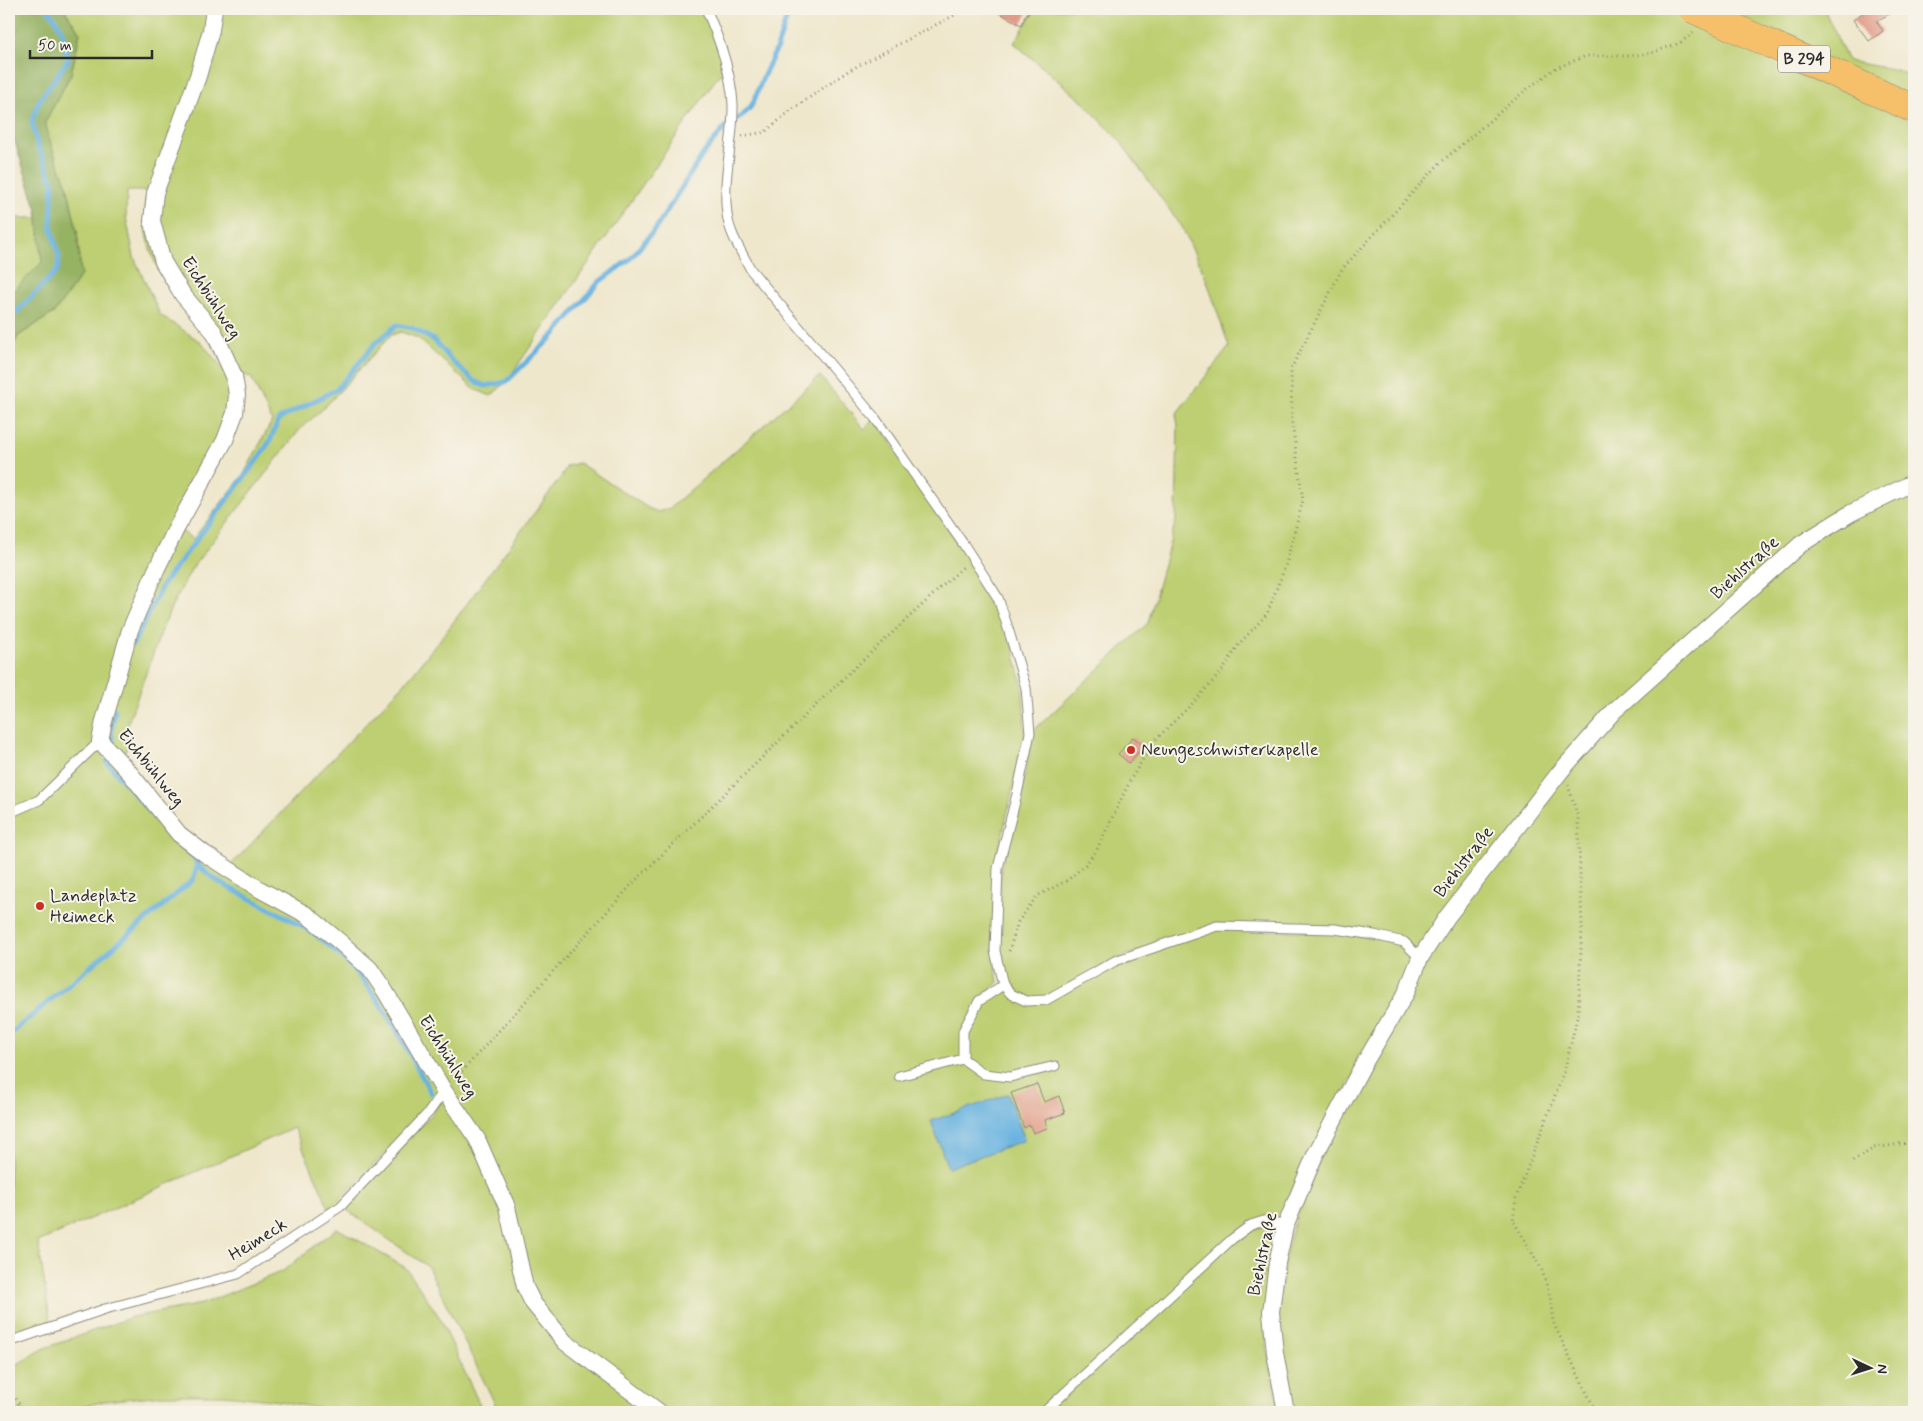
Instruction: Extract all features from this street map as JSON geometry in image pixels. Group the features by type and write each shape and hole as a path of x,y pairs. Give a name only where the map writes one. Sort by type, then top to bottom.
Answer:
{"highway":[{"name":"B 294","path":"1694,20 1914,109"}],"street":[{"name":"Eichbühlweg","path":"214,9 211,30 198,76 155,193 152,221 164,262 183,295 214,332 234,376 237,396 235,413 225,440 176,529 130,630 100,741 129,772 179,834 205,854 261,890 307,915 370,969 386,991 444,1091 477,1140 508,1207 525,1287 533,1303 565,1342 659,1412"},
{"name":"Biehlstraße","path":"1286,1412 1274,1353 1271,1312 1277,1263 1285,1227 1315,1155 1362,1067 1406,992 1420,958 1447,916 1560,772 1614,711 1801,544 1851,513 1914,482"}],"lane":[{"path":"706,9 720,39 733,102 732,137 725,182 727,216 737,244 751,270 875,418 964,545 998,598 1016,648 1026,688 1030,733 998,868 995,950 1003,985 1011,994 1026,1001 1046,1000 1115,962 1217,926 1335,930 1374,935 1404,942 1420,958"},
{"path":"9,813 39,800 100,741"},
{"path":"963,1059 963,1031 979,1001 1003,985"},
{"path":"963,1059 984,1074 1010,1076 1055,1066"},
{"path":"899,1076 963,1059"},
{"name":"Heimeck","path":"9,1342 106,1309 238,1274 340,1206 429,1112 444,1091"},
{"path":"1044,1412 1232,1239 1250,1225 1267,1220 1285,1227"}],"path":[{"path":"732,137 764,132 790,111 848,71 966,9"},
{"path":"1010,957 1009,948 1018,922 1037,896 1068,880 1086,864 1096,849 1130,778 1154,741 1194,702 1223,670 1239,644 1267,614 1286,564 1304,500 1292,423 1290,370 1342,269 1440,163 1527,89 1556,68 1586,56 1630,56 1651,53 1680,43 1694,20"},
{"path":"444,1091 635,882 849,673 972,559"},
{"path":"1560,772 1571,789 1578,817 1582,926 1578,1014 1564,1072 1516,1198 1513,1220 1542,1270 1550,1297 1553,1322 1596,1412"},
{"path":"1853,1161 1874,1148 1914,1142"},
{"path":"9,1391 25,1412"}],"green space":[{"path":"9,9 64,9 80,33 71,74 45,122 52,148 67,185 77,231 81,275 55,312 18,336 9,355 9,295 42,262 37,210 9,124 9,40 18,28 9,18"},
{"path":"64,9 704,9 719,39 725,66 506,382 491,396 474,389 418,338 401,332 391,335 324,408 301,428 192,568 161,632 128,723 127,749 120,758 180,832 229,867 405,683 446,632 561,477 567,466 579,463 648,508 658,512 670,508 820,376 864,429 875,419 962,546 996,600 1014,650 1023,689 1025,735 995,868 993,951 998,983 978,999 981,1003 1007,984 998,950 1001,868 1021,796 1033,731 1148,623 1176,520 1178,426 1176,414 1229,347 1207,281 1182,227 1120,141 1083,102 1014,43 1035,9 1647,9 1657,14 1659,9 1824,9 1848,61 1897,70 1914,78 1914,1412 1293,1412 1282,1362 1278,1324 1281,1281 1286,1251 1305,1194 1317,1167 1426,959 1404,940 1375,933 1335,927 1216,924 1114,960 1046,998 1046,1001 1116,964 1217,929 1334,932 1374,938 1403,945 1420,958 1308,1156 1278,1228 1264,1314 1268,1354 1280,1412 499,1412 428,1267 344,1208 432,1114 444,1097 474,1135 445,1085 427,1110 330,1210 294,1128 38,1242 51,1325 9,1339 9,1264 14,1265 9,1229 9,355 18,336 55,312 81,275 77,231 67,185 52,148 45,122 71,74 80,33","holes":["127,191 149,191 145,228 154,260 173,294 212,344 227,374 201,342 160,315 134,257 126,217","240,374 251,377 272,421 244,474 193,539 181,531 228,441 239,414"]},
{"path":"9,218 38,218 42,262 9,295"},
{"path":"337,1228 406,1268 440,1318 483,1412 337,1412 280,1401 224,1395 163,1395 105,1401 63,1412 9,1412 9,1374 14,1366 45,1348 132,1317 202,1304 283,1271"}],"water":[{"path":"1008,1094 1025,1140 948,1168 931,1121"}],"building":[{"path":"993,9 1030,9 1021,25"},
{"path":"1868,9 1899,9 1876,21 1883,31 1869,41 1853,20"},
{"name":"Neungeschwisterkapelle","path":"1133,737 1144,746 1129,763 1118,754"},
{"path":"1037,1084 1044,1102 1059,1096 1065,1113 1045,1120 1047,1128 1033,1133 1030,1125 1024,1128 1011,1093"}],"waterway":[{"path":"9,320 57,271 59,257 51,226 53,183 37,144 32,121 39,101 68,60 64,39 59,26 47,9"},
{"path":"737,119 752,104 777,48 791,9"},
{"path":"133,644 163,584 258,459 270,441 279,419 337,389 375,344 397,325 412,328 434,340 451,360 474,381 485,386 506,382 555,334 599,282 630,259 656,228 703,154 726,126"},
{"path":"113,742 111,731 115,710"},
{"path":"107,762 160,823"},
{"path":"9,1035 193,880 197,865 192,855 184,847"},
{"path":"198,865 219,882 305,928 331,947 347,962 375,996 399,1034 431,1093"}],"place":[{"name":"Neungeschwisterkapelle","path":"1131,750"},
{"name":"Landeplatz Heimeck","path":"40,906"}]}
